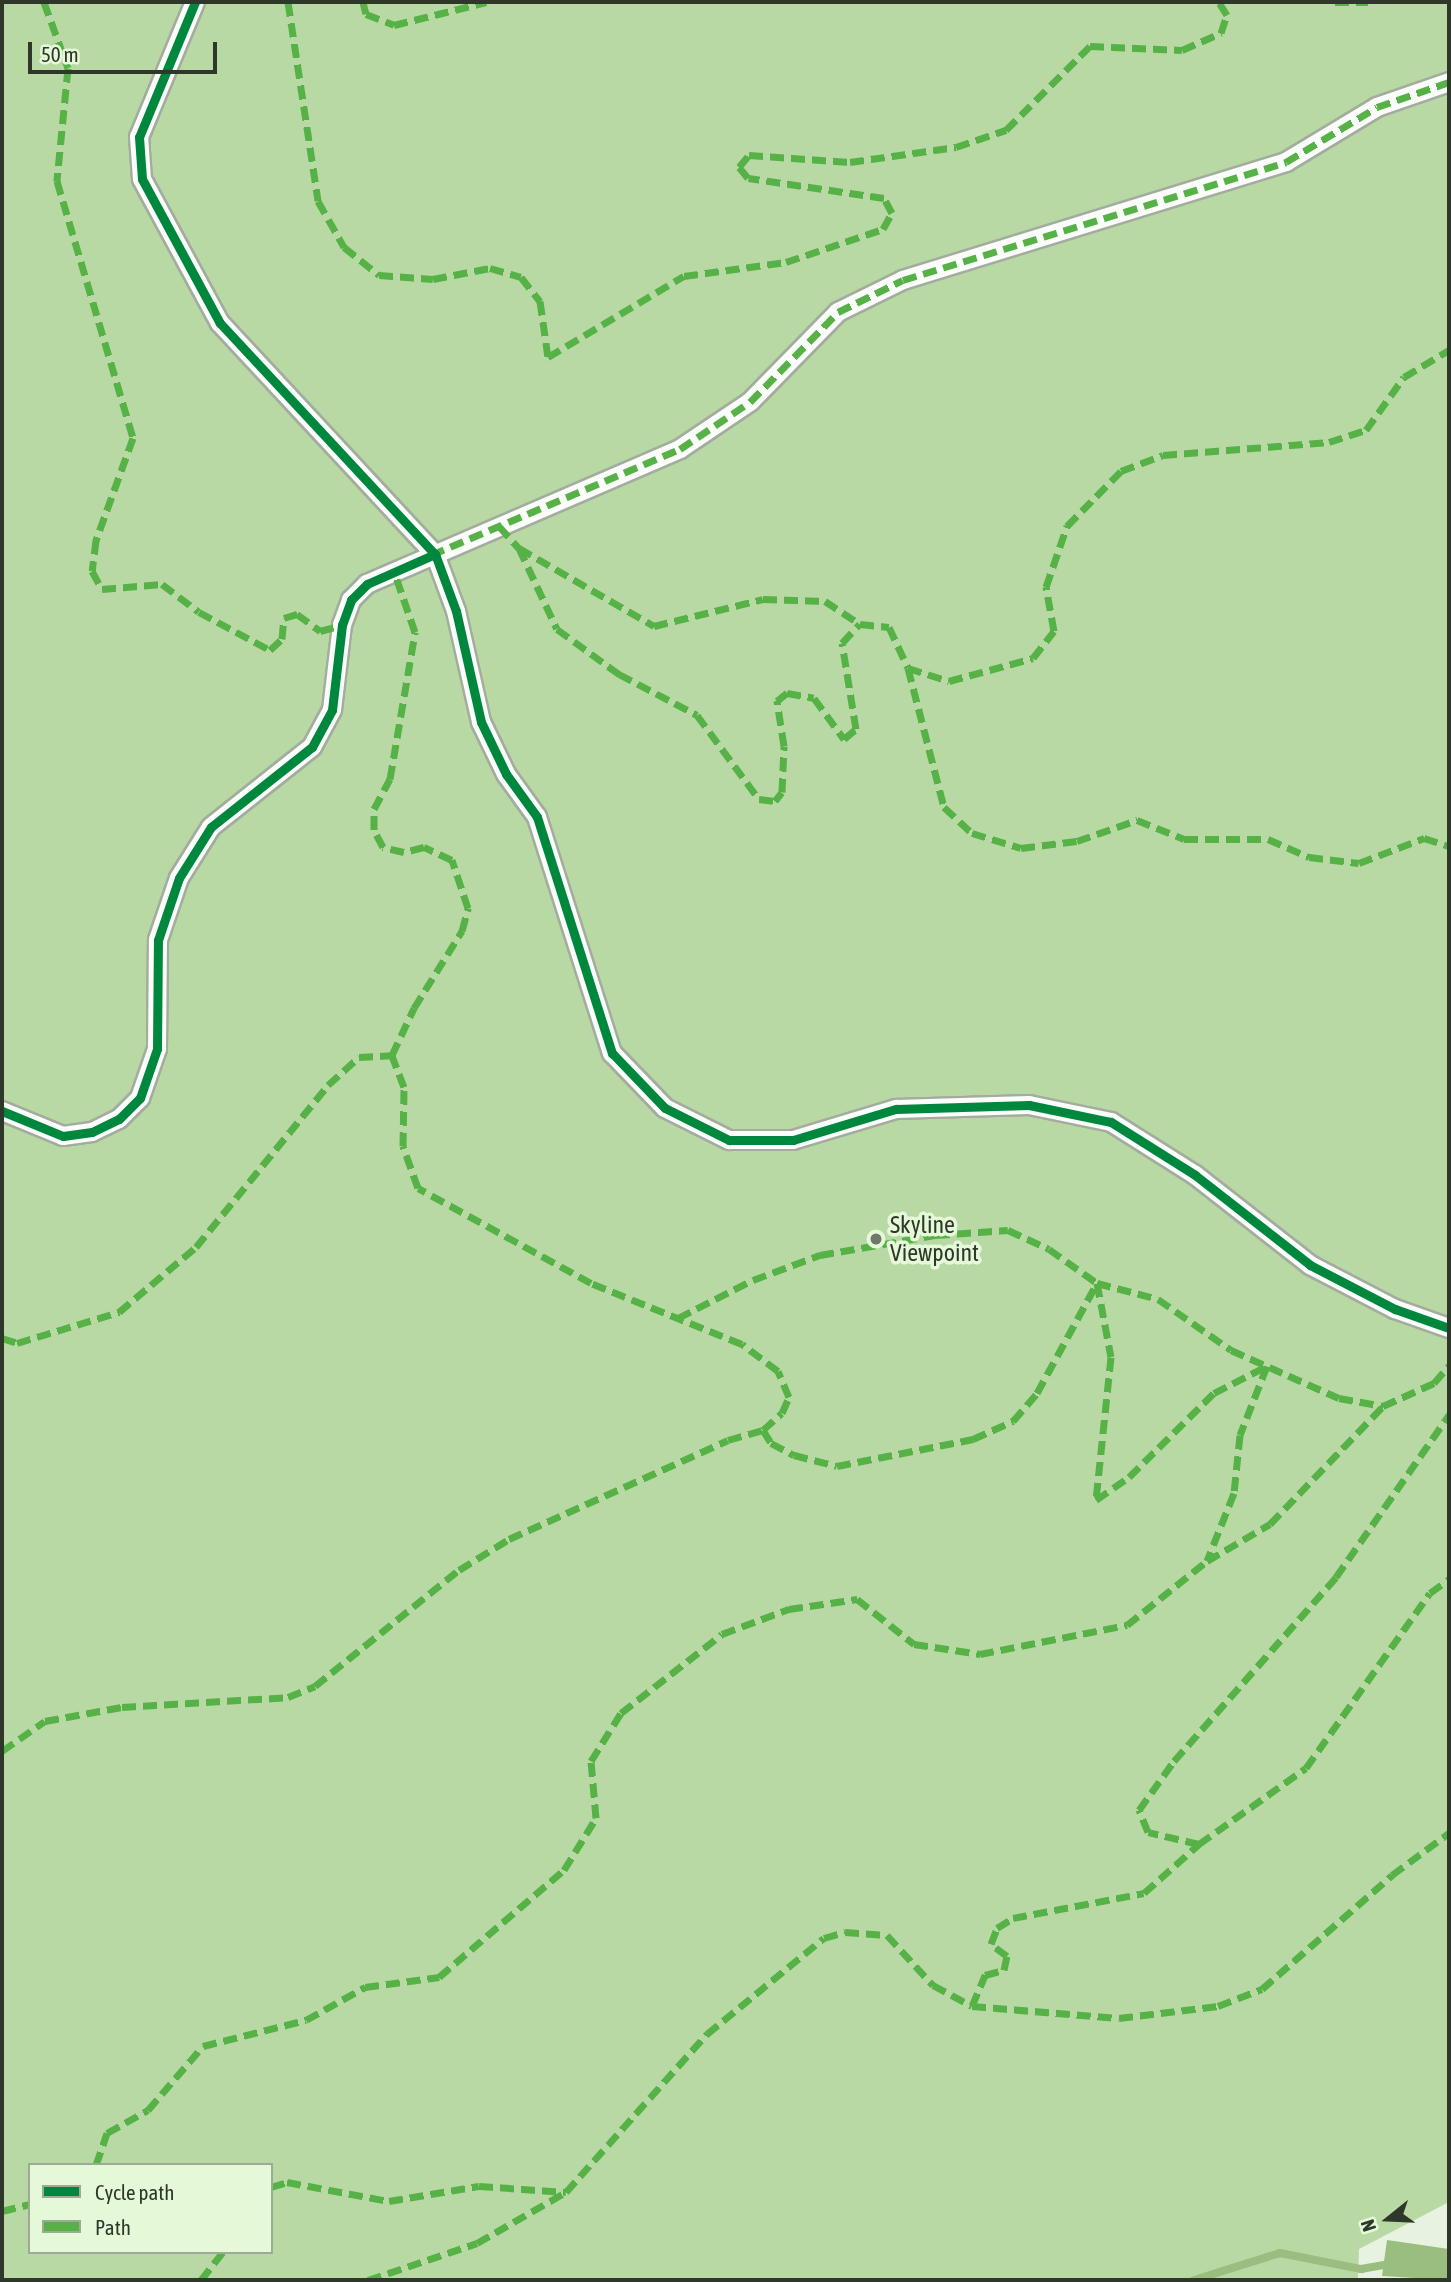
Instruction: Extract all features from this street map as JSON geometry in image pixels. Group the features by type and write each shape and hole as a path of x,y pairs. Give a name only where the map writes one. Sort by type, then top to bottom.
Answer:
{"street":[{"path":"195,2 139,137 142,179 220,323 435,554 456,611 481,722 506,774 537,817 612,1053 665,1108 729,1140 793,1140 896,1109 1028,1105 1111,1122 1195,1175 1310,1265 1395,1309 1449,1328"},
{"path":"2,1111 63,1136 92,1132 119,1118 140,1098 157,1049 158,940 179,878 211,827 312,747 332,709 342,625 351,600 368,583 680,449 750,402 838,313 903,280 1286,162 1377,107 1449,82"}],"shaded area":[{"path":"2,2 1449,2 1449,2202 1359,2249 1358,2280 2,2280"},
{"path":"1387,2240 1449,2249 1449,2280 1382,2276"}],"waterway":[{"path":"1194,2280 1280,2253 1361,2269 1395,2263"}],"marked path":[{"path":"44,2 68,68 57,181 133,438 96,540 92,571 102,589 162,584 199,612 270,650 282,639 284,618 297,614 320,631 342,625"},
{"path":"288,2 318,201 344,247 379,275 433,279 490,268 521,277 540,301 548,357 684,276 786,262 883,229 892,213 884,198 748,178 739,167 749,155 850,162 956,147 1006,130 1090,46 1182,50 1221,33 1227,15 1219,2"},
{"path":"363,2 366,14 394,25 486,2"},
{"path":"1335,2 1368,2"},
{"path":"431,555 680,449 750,402 838,312 903,280 1286,162 1377,107 1449,82"},
{"path":"908,668 949,681 1033,658 1054,631 1046,587 1067,526 1121,471 1163,455 1329,442 1366,430 1404,377 1449,350"},
{"path":"499,526 519,548 654,626 763,599 825,601 860,624 889,627 908,668 944,807 972,833 1021,848 1077,841 1137,820 1184,839 1268,839 1309,857 1359,863 1424,838 1449,846"},
{"path":"519,548 557,629 619,674 697,715 759,799 775,801 782,792 784,746 777,701 787,693 814,698 844,739 856,729 842,643 860,624"},
{"path":"2,1751 45,1721 122,1707 288,1697 315,1686 459,1570 509,1539 728,1440 763,1430 782,1413 789,1397 778,1371 742,1344 591,1283 418,1188 403,1146 404,1087 392,1055 414,1008 462,931 468,908 452,860 424,847 404,852 383,847 374,830 374,809 390,779 415,632 394,571"},
{"path":"2,1338 17,1343 119,1312 196,1247 328,1085 359,1057 392,1055"},
{"path":"678,1318 753,1280 820,1255 936,1235 1008,1230 1049,1249 1097,1283 1158,1299 1231,1350 1339,1398 1383,1406"},
{"path":"763,1430 771,1443 794,1455 837,1466 973,1439 1013,1421 1037,1393 1097,1283 1111,1357 1096,1500 1129,1477 1214,1393 1267,1366 1240,1435 1234,1493 1207,1561 1270,1524 1383,1406 1434,1383 1449,1366"},
{"path":"1199,1844 1148,1832 1139,1810 1174,1761 1336,1577 1449,1415"},
{"path":"97,2163 107,2133 148,2110 203,2046 306,2020 365,1987 439,1977 564,1870 596,1818 591,1761 621,1713 722,1634 789,1609 857,1599 914,1644 980,1654 1127,1625 1207,1561"},
{"path":"972,2006 985,1975 1004,1970 1007,1956 991,1944 997,1928 1013,1918 1144,1893 1199,1844 1306,1768 1430,1593 1449,1579"},
{"path":"368,2280 477,2243 566,2192 707,2034 824,1938 845,1932 887,1935 933,1985 972,2006 1119,2018 1218,2006 1262,1989 1392,1875 1449,1833"},
{"path":"273,2186 287,2182 389,2201 479,2186 566,2192"},
{"path":"2,2211 28,2204"},
{"path":"201,2280 221,2254"}],"cycle path":[{"path":"195,2 139,137 142,179 220,323 435,554 456,611 481,722 506,774 537,817 612,1053 665,1108 729,1140 793,1140 896,1109 1029,1105 1111,1122 1195,1175 1310,1265 1395,1309 1449,1328"},
{"path":"2,1111 63,1136 92,1132 119,1119 140,1098 157,1049 158,940 179,878 211,827 312,747 332,710 342,625 351,600 367,584 435,554"}],"place":[{"name":"Skyline Viewpoint","path":"876,1239"}]}
